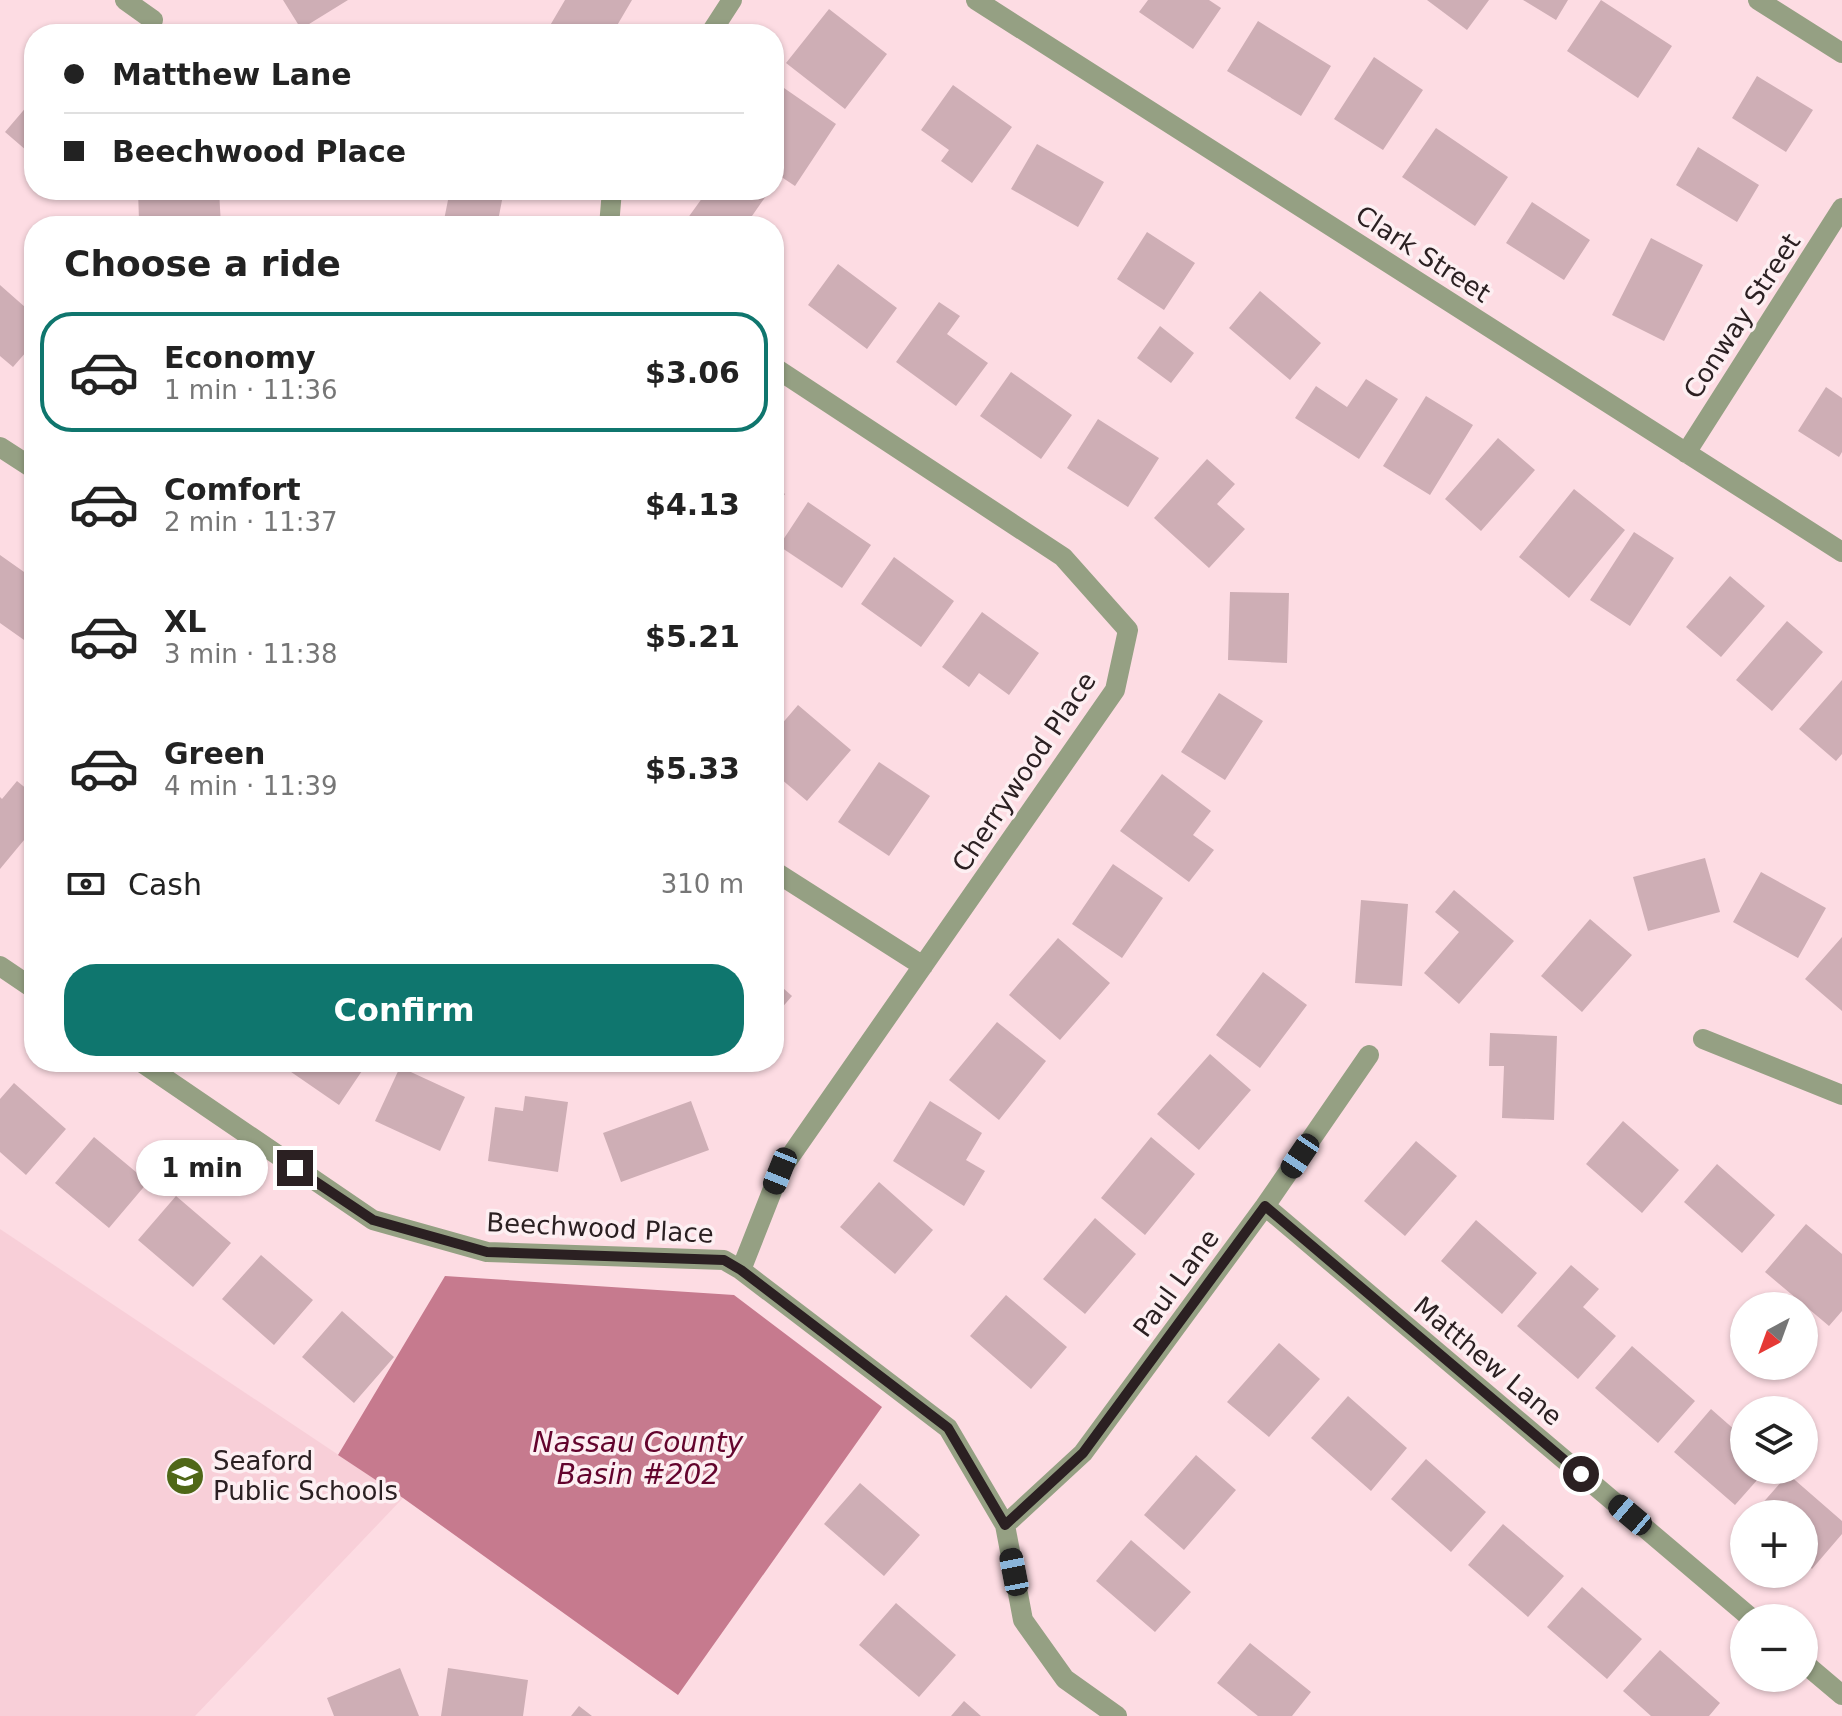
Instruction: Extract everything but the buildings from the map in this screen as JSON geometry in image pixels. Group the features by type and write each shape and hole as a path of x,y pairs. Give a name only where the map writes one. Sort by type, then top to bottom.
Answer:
{"street":[{"path":"125,0 153,20"},
{"path":"716,24 732,0"},
{"name":"Clark Street","path":"976,0 1842,552"},
{"path":"1758,0 1842,53"},
{"name":"Conway Street","path":"1686,453 1842,208"},
{"name":"Cherrywood Place","path":"741,1270 780,1171 1115,690 1128,630 1063,557 784,374"},
{"path":"0,447 24,463"},
{"path":"784,877 923,966"},
{"path":"0,966 24,982"},
{"path":"1703,1039 1842,1095"},
{"name":"Paul Lane","path":"1005,1525 1083,1453 1265,1206 1369,1055"},
{"name":"Beechwood Place","path":"156,1072 373,1220 487,1252 724,1260 741,1270 948,1428 1005,1525 1023,1620 1065,1679 1117,1716"},
{"name":"Matthew Lane","path":"1265,1206 1734,1604"},
{"path":"1818,1675 1842,1695"}],"shaded area":[{"name":"Seaford Public Schools","path":"0,1229 403,1498 195,1716 0,1716"}],"water":[{"name":"Nassau County Basin #202","path":"445,1276 734,1295 882,1407 678,1695 338,1455"}],"place":[{"name":"Seaford Public Schools","path":"185,1476"}],"route":[{"path":"295,1168 373,1220 487,1252 724,1260 948,1428 1005,1525 1083,1453 1265,1206 1581,1474"}]}
